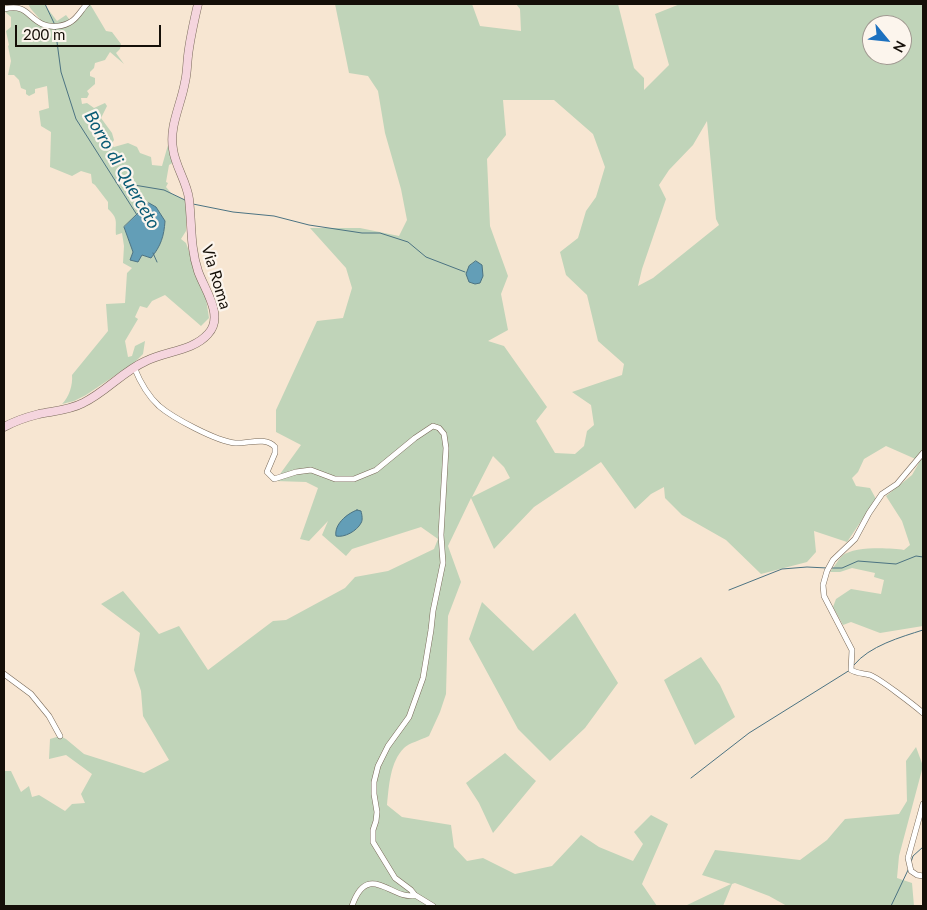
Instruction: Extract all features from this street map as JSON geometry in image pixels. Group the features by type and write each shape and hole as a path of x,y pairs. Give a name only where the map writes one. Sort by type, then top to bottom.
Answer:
{"main road":[{"name":"Via Roma","path":"4,427 30,416 84,403 134,367 167,352 190,346 208,335 213,328 214,311 195,263 191,241 189,197 176,162 172,139 175,116 186,80 191,32 198,4"}],"street":[{"path":"4,9 12,7 20,9 28,12 41,23 56,26 72,21 88,4"},
{"path":"134,367 140,383 159,406 193,427 233,443 266,441 272,443 275,447 275,452 266,472 274,480 296,472 311,470 335,479 354,479 376,470 425,430 433,426 439,428 444,434 446,448 441,535 443,558 423,678 409,718 385,753 378,766 374,782 374,799 377,812 373,830 373,842 396,878 411,890 414,895 433,906"},
{"path":"923,454 897,484 882,494 869,513 855,540 833,560 823,585 827,604 852,650 851,670 859,674 872,675 923,714"},
{"path":"4,674 31,694 49,716 60,736"},
{"path":"923,804 908,858 911,871 918,876 923,876"},
{"path":"352,906 357,894 368,885 384,886 408,896 414,895"}],"green space":[{"path":"28,4 44,4 57,21 66,15 69,21 66,24 72,21 87,4 90,4 106,31 112,32 121,44 120,49 116,53 124,64 110,52 105,60 95,63 90,76 95,78 95,84 87,91 89,94 87,98 81,98 82,104 87,103 94,108 105,103 107,106 101,118 112,133 114,140 111,145 114,147 128,143 137,147 140,153 151,157 152,165 162,166 168,145 173,150 176,161 169,165 166,187 172,194 187,201 186,231 181,239 186,243 206,299 209,318 201,326 165,295 152,301 147,308 140,306 135,317 138,319 125,341 128,357 132,356 135,346 145,341 143,354 135,362 86,395 62,404 70,391 72,375 108,331 106,304 125,303 127,273 132,268 123,263 124,246 122,233 116,235 115,218 108,209 108,202 92,183 91,174 81,171 72,176 50,167 51,132 41,126 39,111 49,108 47,86 35,89 35,93 29,96 26,94 26,90 21,88 19,80 14,75 8,75 11,61 6,31 11,27 11,17 4,9 23,10 45,25","holes":["149,203 156,207 165,221 160,245 151,258 142,255 138,262 130,260 133,252 124,227"]},
{"path":"335,4 472,4 480,26 521,31 520,9 516,4 618,4 634,68 644,78 644,90 669,65 655,14 680,4 923,4 923,626 880,633 851,622 843,625 833,607 836,599 851,589 881,594 884,580 874,577 875,573 852,568 840,572 830,572 842,556 863,549 904,550 910,545 902,521 886,496 912,475 920,461 886,446 864,459 858,472 852,478 856,486 870,488 876,499 847,542 814,531 816,552 807,562 761,574 726,540 682,515 665,498 664,487 651,494 635,509 601,462 534,507 494,549 471,498 448,546 461,582 448,616 446,694 429,736 406,746 399,754 391,775 387,805 402,817 451,825 454,847 467,861 483,858 515,874 552,866 581,835 599,847 633,861 643,844 634,832 651,815 668,824 642,884 657,906 4,906 4,771 11,771 21,792 29,786 32,797 39,795 65,811 72,804 85,803 81,794 92,774 66,755 49,759 50,739 60,736 84,754 144,773 169,760 143,716 141,691 134,670 140,633 101,604 123,591 159,634 179,626 208,670 273,621 286,620 345,588 355,577 388,571 434,549 438,539 421,527 352,549 346,556 322,535 328,521 309,541 300,539 318,488 306,482 275,481 301,445 276,432 276,410 317,321 343,318 352,288 346,268 310,228 360,228 399,236 407,220 401,189 385,133 378,91 368,76 349,73","holes":["503,100 554,100 593,134 605,167 596,197 586,211 578,238 560,252 566,275 587,295 598,341 624,364 622,375 572,392 591,405 594,425 587,431 584,446 575,454 555,453 536,421 547,407 504,346 488,341 508,330 501,294 508,276 490,226 487,159 506,135","707,121 716,219 719,225 653,278 638,286 666,199 659,185 669,170 693,145","493,456 504,467 510,478 472,497"]},
{"path":"482,602 533,651 575,613 618,683 585,728 550,761 518,729 469,639"},
{"path":"701,657 720,685 735,717 695,745 664,680"},
{"path":"916,747 923,766 899,856 897,878 912,883 914,906 787,906 769,896 735,883 732,884 723,906 685,906 731,884 702,875 715,850 800,860 827,840 845,819 899,814 907,801 906,761"},
{"path":"505,753 536,781 493,833 479,803 466,783"}],"water":[{"path":"149,203 156,207 165,221 161,241 151,258 142,255 138,262 130,260 133,252 124,227"},
{"path":"476,261 482,265 483,276 480,283 475,284 469,282 466,274 469,266"},
{"path":"357,510 361,511 362,516 362,522 359,526 346,535 336,536 337,528 342,520"}],"waterway":[{"name":"Borro di Querceto","path":"45,4 54,23"},
{"name":"Borro di Querceto","path":"55,27 61,72 76,119 137,215"},
{"path":"116,182 164,190 187,201"},
{"path":"193,204 233,212 274,216 309,225 362,233 380,233 408,242 426,257 465,272"},
{"name":"Borro di Querceto","path":"153,253 157,262"},
{"path":"831,568 842,568 858,561 896,564 916,556 923,557"},
{"path":"729,590 782,569 827,568"},
{"path":"854,665 860,658 877,647 923,630"},
{"path":"691,778 749,733 850,670"},
{"path":"911,862 913,856 923,847"},
{"path":"891,906 909,868"}]}
